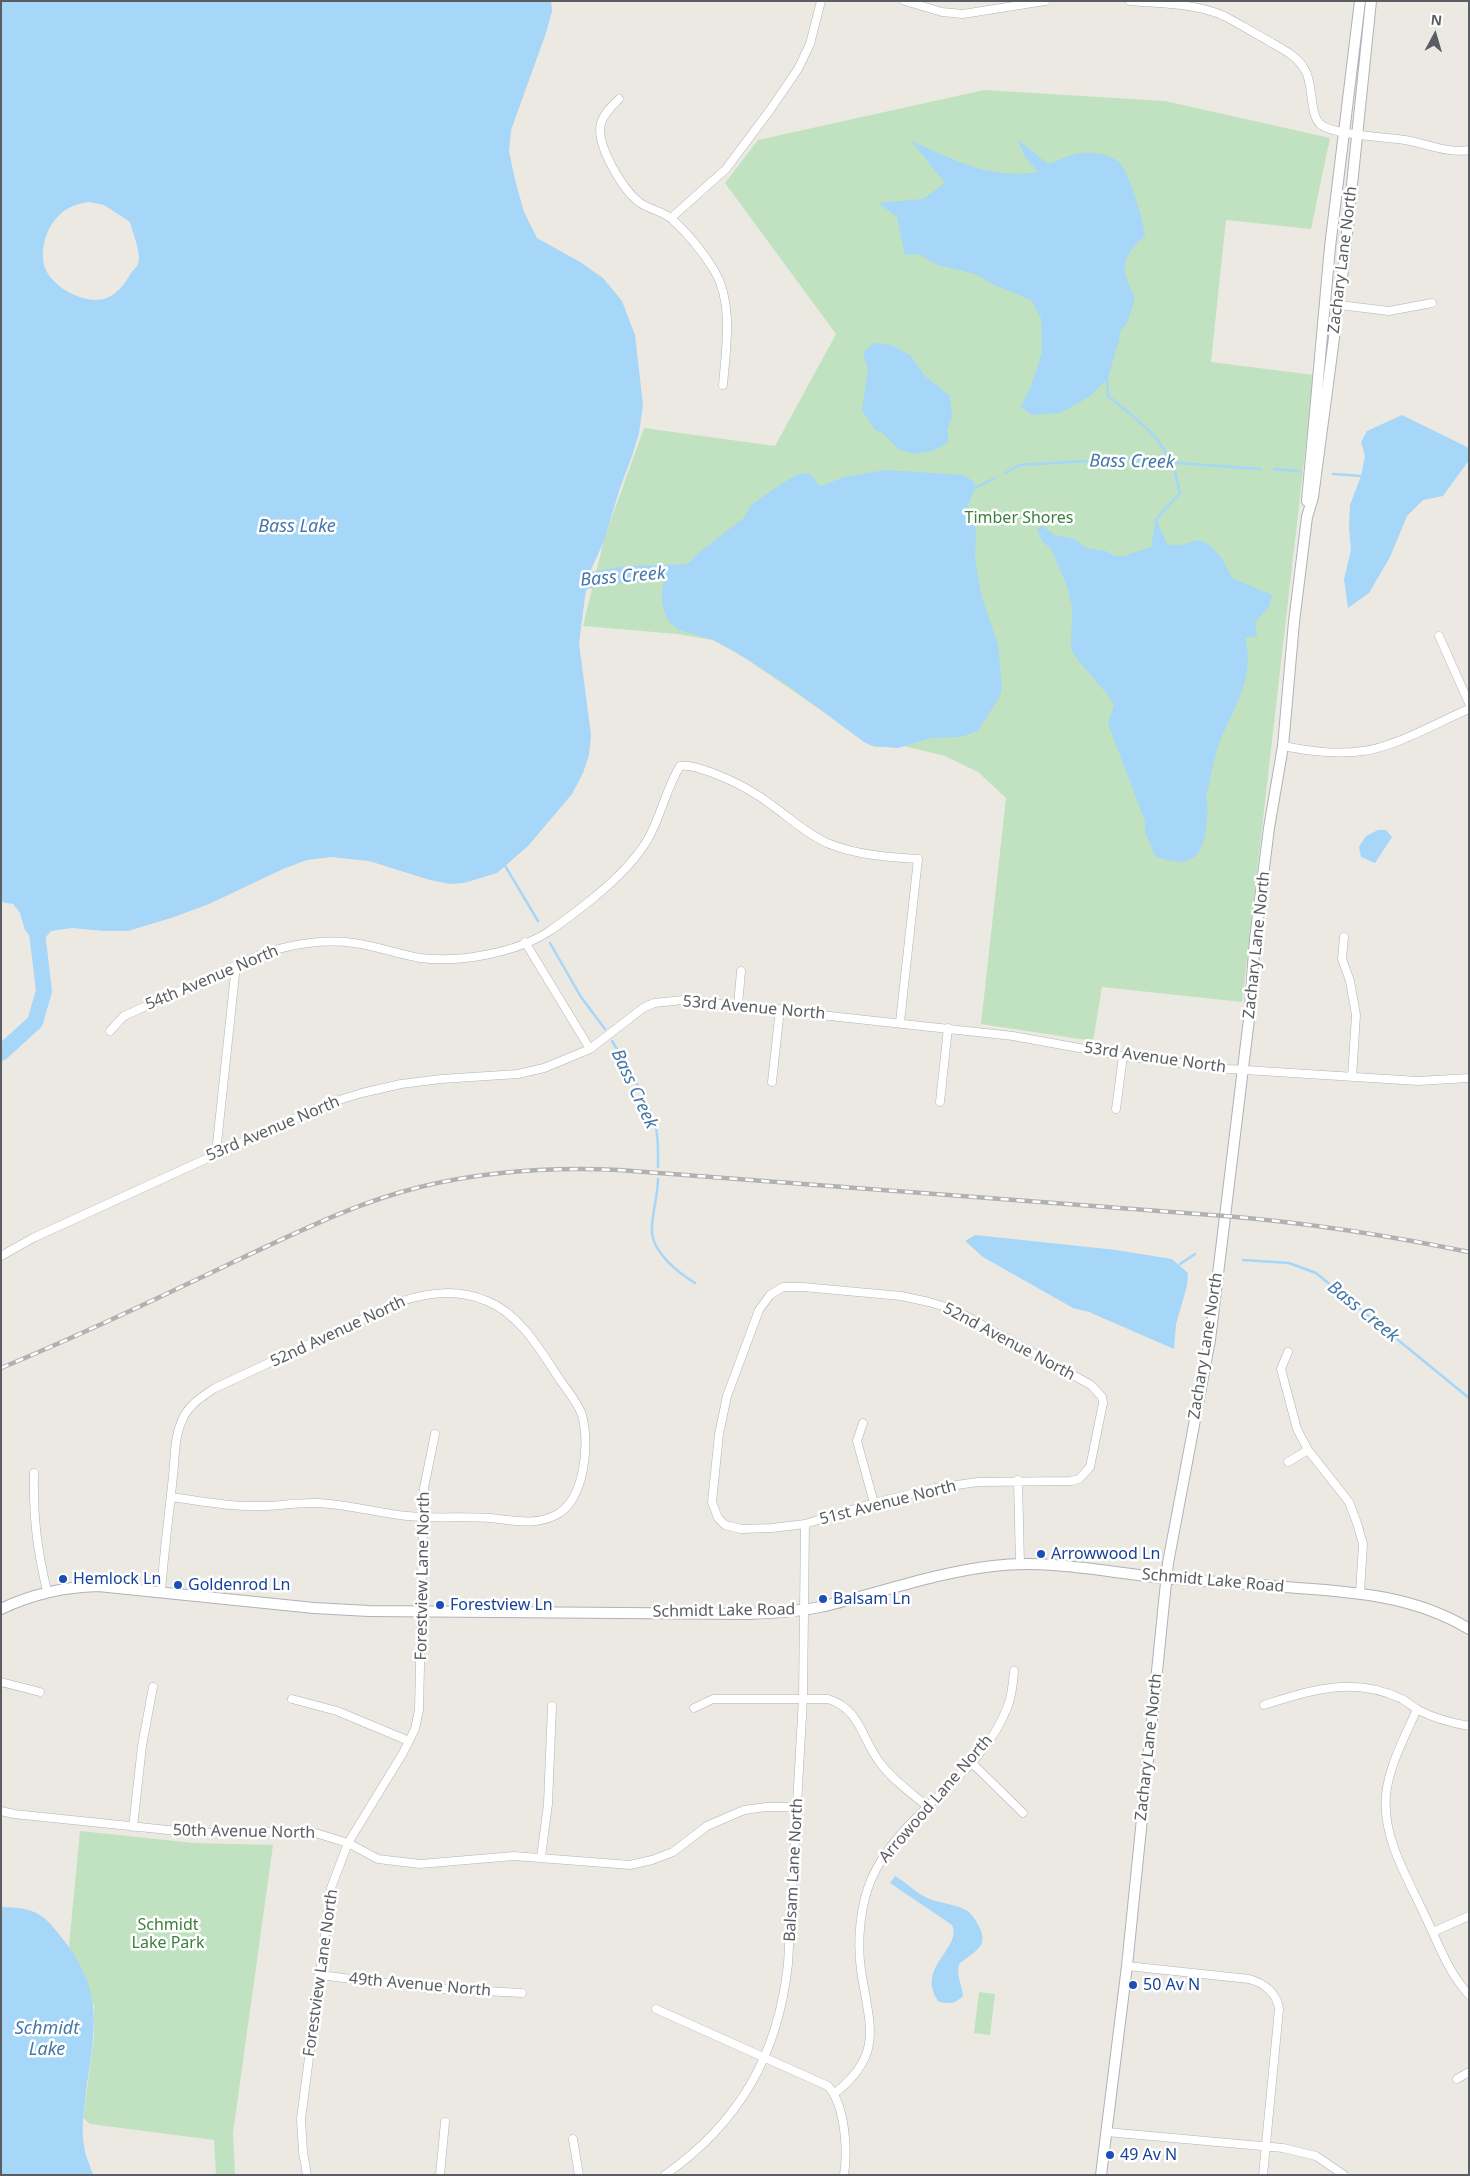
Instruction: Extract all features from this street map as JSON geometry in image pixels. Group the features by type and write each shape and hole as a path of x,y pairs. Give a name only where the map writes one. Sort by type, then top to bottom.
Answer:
{"street":[{"path":"671,218 726,168 770,110 798,69 810,44 821,1"},
{"path":"904,1 942,12 963,14 1045,1"},
{"path":"1130,1 1189,6 1223,15 1284,50 1298,60 1305,70 1312,90 1315,115 1321,125 1344,132 1407,140 1456,151 1469,150"},
{"name":"Zachary Lane North","path":"1307,517 1306,497 1319,354 1360,1"},
{"name":"Zachary Lane North","path":"1101,2175 1127,1966 1166,1578 1175,1520 1210,1340 1244,1070 1255,939 1269,828 1283,746 1294,622 1307,517 1313,497 1339,306 1371,1"},
{"path":"619,99 607,110 601,124 601,139 618,178 640,203 671,218 714,270 722,289 728,330 723,385"},
{"path":"1339,306 1389,311 1432,304"},
{"path":"1439,636 1469,703"},
{"path":"1283,746 1327,752 1363,751 1379,748 1469,708"},
{"name":"54th Avenue North","path":"110,1031 124,1016 236,965 264,953 309,942 354,943 421,958 446,960 473,958 547,933 604,889 623,870 647,840 666,799 671,780 680,766 691,765 736,783 772,805 809,833 827,843 850,851 918,860 900,1022"},
{"path":"1344,937 1342,959 1350,981 1356,1015 1352,1077"},
{"path":"525,942 590,1049"},
{"path":"216,1153 236,965"},
{"path":"738,1005 741,971"},
{"name":"53rd Avenue North","path":"1,1256 33,1238 290,1118 326,1104 362,1093 441,1078 518,1074 544,1068 590,1049 643,1008 654,1003 683,1000 900,1022 1013,1036 1123,1056 1244,1070 1418,1080 1469,1078"},
{"path":"772,1082 780,1009"},
{"path":"940,1102 948,1028"},
{"path":"1116,1109 1123,1056"},
{"name":"52nd Avenue North","path":"741,1530 725,1525 718,1518 712,1502 719,1434 727,1396 759,1310 770,1295 783,1288 794,1287 901,1296 956,1310 1091,1385 1102,1397 1102,1410 1090,1467"},
{"name":"52nd Avenue North","path":"160,1591 178,1434 181,1422 189,1410 201,1398 215,1388 402,1301 444,1292 465,1294 488,1301 506,1312 519,1325 533,1340 581,1413 585,1431 581,1477 578,1489 566,1508 557,1515 536,1522 463,1517 423,1518"},
{"path":"1288,1352 1281,1369 1297,1429 1308,1450 1349,1502 1357,1523 1363,1544 1360,1592"},
{"path":"863,1423 857,1441 874,1503"},
{"name":"Forestview Lane North","path":"307,2175 303,2152 301,2119 318,1976 331,1888 348,1843 415,1729 419,1710 424,1488 435,1434"},
{"path":"1288,1462 1308,1450"},
{"name":"51st Avenue North","path":"741,1530 805,1524 874,1503 935,1488 978,1482 1018,1480 1071,1481 1079,1478 1090,1467"},
{"path":"34,1473 33,1512 35,1534 47,1591"},
{"path":"1018,1480 1020,1564"},
{"path":"171,1497 244,1506 318,1503 423,1518"},
{"name":"Balsam Lane North","path":"665,2175 700,2146 734,2109 749,2088 766,2057 784,1997 798,1807 803,1698 805,1524"},
{"name":"Schmidt Lake Road","path":"1,1609 47,1591 70,1587 98,1586 314,1608 422,1611 748,1614 804,1610 958,1571 1020,1564 1166,1578 1360,1592 1396,1599 1428,1609 1469,1629"},
{"name":"Arrowood Lane North","path":"834,2094 857,2073 862,2064 870,2037 869,2009 861,1968 861,1923 868,1888 884,1856 927,1806 991,1739 1007,1709 1014,1671"},
{"path":"1,1682 40,1692"},
{"path":"1264,1705 1307,1692 1346,1686 1365,1687 1403,1700 1417,1709 1450,1723 1469,1726"},
{"path":"133,1827 142,1746 154,1687"},
{"path":"292,1699 337,1711 409,1741"},
{"path":"694,1708 712,1699 828,1699 845,1706 858,1722 870,1749 881,1764 894,1778 927,1806"},
{"path":"541,1857 548,1804 552,1706"},
{"path":"1417,1709 1389,1778 1386,1816 1396,1853 1441,1953 1453,1974 1469,1995"},
{"path":"971,1762 1024,1814"},
{"name":"50th Avenue North","path":"1,1810 14,1814 133,1827 223,1834 293,1830 308,1831 348,1843 378,1858 420,1864 514,1856 630,1865 674,1852 707,1826 744,1810 766,1807 798,1807"},
{"path":"1433,1932 1469,1916"},
{"path":"1127,1966 1249,1979 1259,1982 1268,1988 1279,2009 1263,2175"},
{"name":"49th Avenue North","path":"318,1976 427,1988 522,1993"},
{"path":"656,2008 828,2086 840,2106 846,2164 844,2175"},
{"path":"1457,2079 1469,2072"},
{"path":"440,2175 445,2122"},
{"path":"1107,2132 1266,2145 1300,2151 1316,2156 1344,2175"},
{"path":"573,2139 579,2175"}],"green space":[{"name":"Timber Shores","path":"984,90 1165,101 1330,138 1311,229 1226,220 1211,362 1314,375 1242,1002 1102,987 1093,1041 981,1024 1006,798 978,772 945,756 904,746 875,747 745,658 713,640 677,634 583,626 605,536 644,428 775,446 836,334 725,183 758,140"},
{"name":"Schmidt Lake Park","path":"80,1831 194,1843 273,1845 233,2133 235,2175 216,2175 214,2140 90,2124 83,2118 94,2037 94,2006 69,1946"},
{"path":"979,1992 995,1994 990,2035 974,2033"}],"water":[{"name":"Bass Lake","path":"1,1 551,1 552,11 546,33 511,130 509,151 515,180 524,212 537,238 580,262 603,278 622,301 635,335 643,405 639,433 604,541 590,572 585,597 579,643 591,735 589,755 583,773 572,794 528,846 497,873 464,883 450,884 430,880 369,861 331,857 307,860 283,869 209,904 171,918 128,931 72,928 51,931 38,946 25,930 20,913 13,904 1,902","holes":["89,202 104,205 130,222 139,254 139,262 116,292 109,297 92,300 82,298 63,289 49,276 45,268 43,250 48,231 65,210"]},
{"path":"1017,139 1048,164 1073,155 1085,153 1095,153 1119,162 1131,185 1139,208 1145,235 1131,251 1125,264 1127,278 1135,298 1127,323 1120,331 1108,378 1089,397 1060,413 1032,415 1021,407 1031,386 1042,353 1041,318 1031,300 992,284 975,274 938,265 918,254 905,255 897,217 878,203 923,199 945,183 911,141 957,161 987,170 1020,174 1038,172 1026,158"},
{"path":"873,343 891,345 910,355 926,377 950,396 952,416 947,431 949,442 932,451 915,454 900,450 881,432 875,430 862,410 868,369 863,354"},
{"path":"1402,415 1469,448 1469,460 1443,496 1423,500 1407,516 1390,557 1369,593 1348,608 1344,579 1351,550 1350,505 1361,476 1365,456 1361,442 1367,431"},
{"path":"885,470 964,475 975,483 975,488 968,505 976,531 975,559 982,598 998,645 1002,687 1000,696 978,731 961,737 931,738 898,748 872,746 864,742 787,685 734,651 713,640 679,630 667,620 662,602 662,587 674,567 686,565 702,550 744,518 751,505 786,481 799,474 808,473 815,479 818,485 823,485 845,477"},
{"path":"1156,519 1167,544 1179,545 1194,541 1206,543 1218,554 1232,578 1272,595 1269,607 1255,622 1257,636 1245,638 1248,652 1246,678 1216,754 1206,797 1208,812 1201,849 1190,860 1183,862 1175,862 1155,856 1145,832 1145,821 1108,724 1114,705 1071,649 1072,607 1067,586 1051,549 1042,541 1037,529 1042,526 1055,535 1074,539 1087,548 1106,551 1115,556 1124,556 1151,547"},
{"path":"1378,830 1386,830 1392,837 1375,863 1361,857 1359,847 1366,836"},
{"path":"975,1235 1116,1250 1172,1259 1188,1273 1187,1286 1176,1324 1174,1349 1089,1312 1073,1308 983,1257 965,1241"},
{"path":"895,1876 927,1898 966,1910 973,1917 981,1931 982,1942 980,1947 959,1964 963,1996 955,2002 939,2002 933,1990 932,1979 935,1969 954,1934 952,1925 890,1883"},
{"name":"Schmidt Lake","path":"1,1907 30,1910 43,1917 76,1957 85,1976 94,2012 94,2030 83,2132 85,2149 93,2175 1,2175"}],"waterway":[{"path":"1107,376 1108,396 1152,434 1165,452 1169,462"},
{"name":"Bass Creek","path":"1005,473 1019,465 1122,459 1261,469"},
{"path":"1157,522 1156,519 1180,493 1173,463"},
{"name":"Bass Creek","path":"1274,469 1299,471"},
{"name":"Bass Creek","path":"1333,474 1361,476"},
{"name":"Bass Creek","path":"973,489 995,478"},
{"name":"Bass Creek","path":"569,584 627,574 693,572"},
{"name":"Bass Creek","path":"504,864 538,921"},
{"path":"1,1053 35,1022 44,991 36,924"},
{"name":"Bass Creek","path":"550,943 581,997 605,1029"},
{"name":"Bass Creek","path":"612,1041 630,1071 651,1113 658,1140 658,1167"},
{"name":"Bass Creek","path":"658,1179 652,1226 654,1241 668,1262 695,1283"},
{"name":"Bass Creek","path":"1180,1264 1195,1254"},
{"name":"Bass Creek","path":"1243,1260 1289,1263 1316,1273 1469,1398"}],"railway":[{"path":"1,1368 352,1209 420,1187 470,1177 519,1171 619,1170 1225,1216 1347,1230 1469,1252"}],"place":[{"name":"Arrowwood Ln","path":"1041,1554"},
{"name":"Hemlock Ln","path":"63,1579"},
{"name":"Goldenrod Ln","path":"178,1585"},
{"name":"Balsam Ln","path":"823,1599"},
{"name":"Forestview Ln","path":"440,1605"},
{"name":"50 Av N","path":"1133,1985"},
{"name":"49 Av N","path":"1110,2155"}]}
